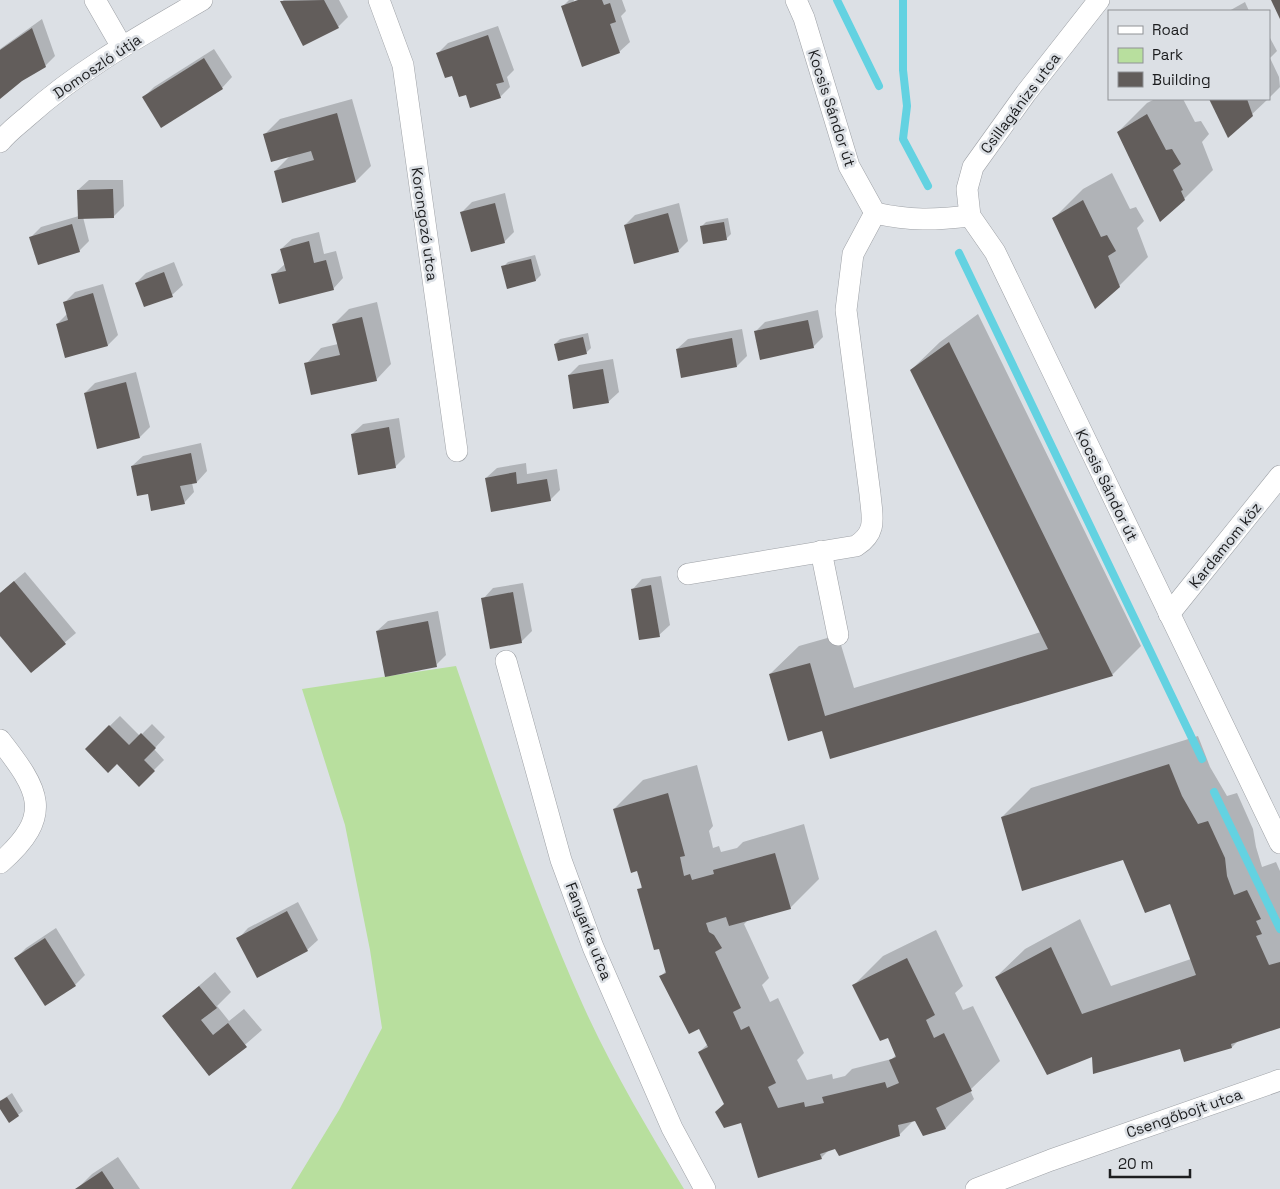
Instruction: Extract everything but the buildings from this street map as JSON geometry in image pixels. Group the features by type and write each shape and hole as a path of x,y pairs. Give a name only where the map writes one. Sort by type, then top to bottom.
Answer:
{"street":[{"path":"95,0 122,47"},
{"name":"Domoszló útja","path":"0,142 39,106 77,76 202,0"},
{"name":"Korongozó utca","path":"379,0 403,65 457,451"},
{"name":"Kocsis Sándor út","path":"796,0 804,18 849,166 875,212"},
{"name":"Csillagánizs utca","path":"970,216 967,189 973,167 1026,93 1099,0"},
{"path":"688,574 856,546 865,540 872,523 870,494 846,310 853,254 875,212 900,218 924,220 970,216"},
{"name":"Kocsis Sándor út","path":"970,216 995,252 1280,843"},
{"name":"Kardamom köz","path":"1170,614 1280,476"},
{"path":"821,551 838,636"},
{"name":"Fanyarka utca","path":"506,661 561,860 593,947 672,1128 705,1189"},
{"path":"0,740 25,772 33,788 36,804 29,831 15,850 0,863"},
{"name":"Csengőbojt utca","path":"976,1189 1051,1160 1280,1080"}],"green space":[{"path":"456,666 500,794 564,962 593,1027 617,1074 684,1189 291,1189 339,1110 382,1028 370,950 345,825 302,689"}],"waterway":[{"path":"837,0 879,86"},
{"path":"903,0 903,70 907,106 903,139 928,186"},
{"path":"959,253 1202,759"},
{"path":"1214,792 1280,929"}]}
